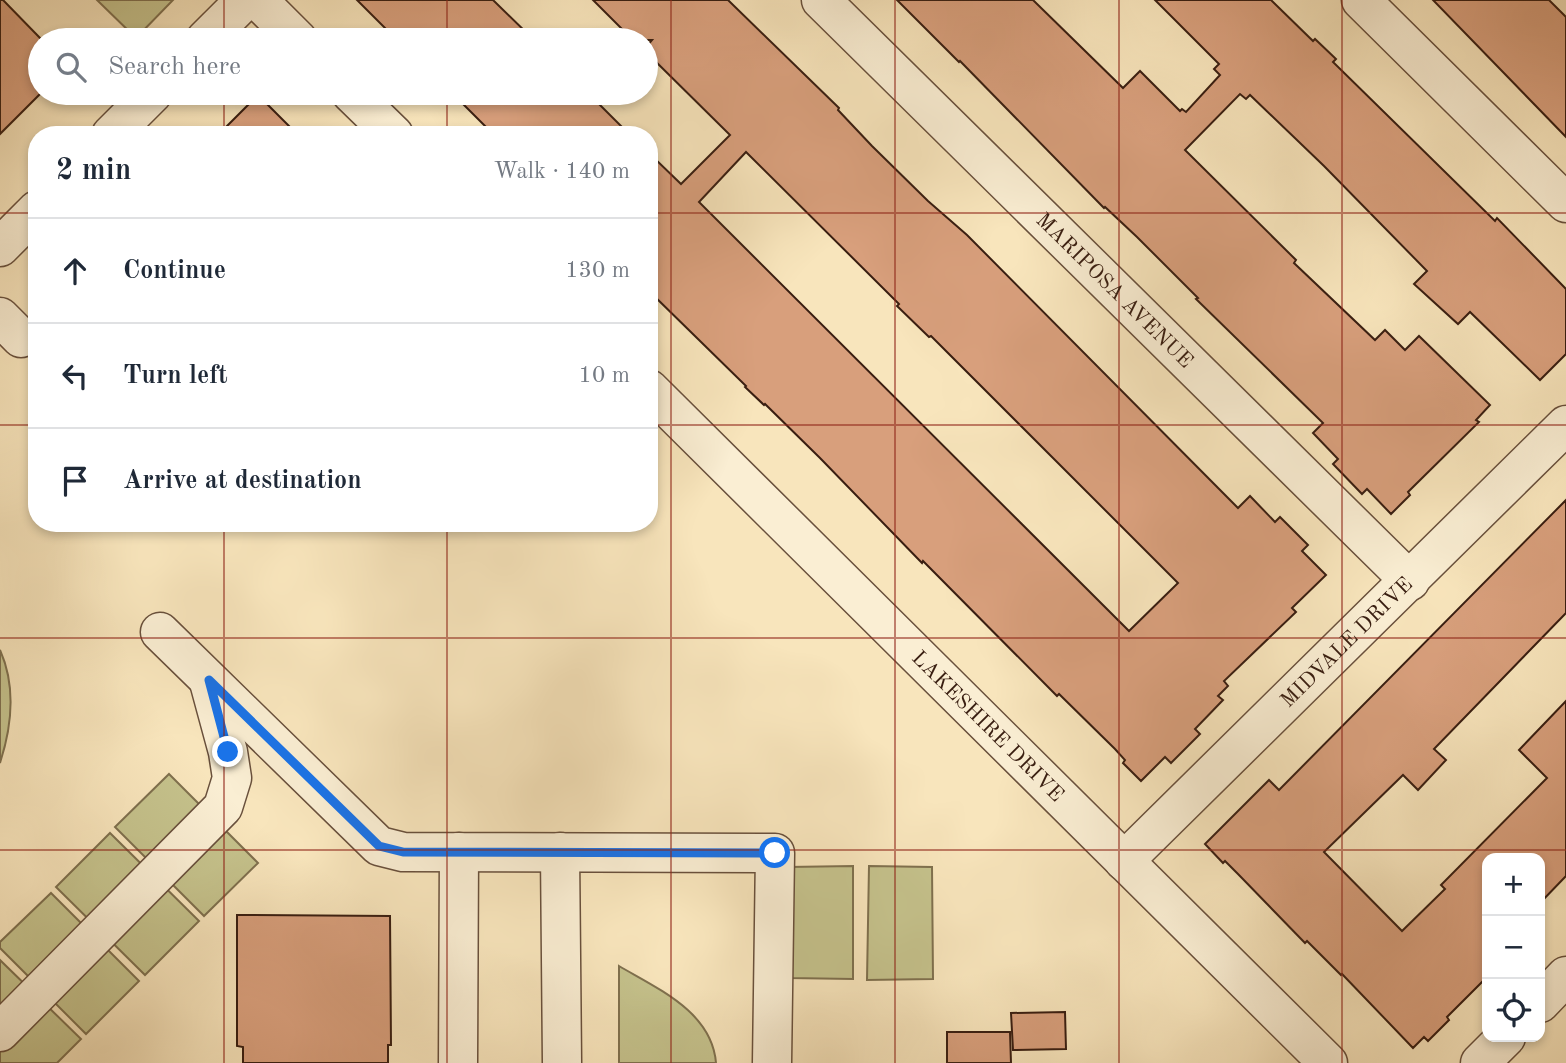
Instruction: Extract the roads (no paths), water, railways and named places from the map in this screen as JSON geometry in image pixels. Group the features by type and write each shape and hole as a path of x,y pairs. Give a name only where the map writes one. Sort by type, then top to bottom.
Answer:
{"street":[{"path":"217,28 245,0"},
{"path":"258,0 286,28"},
{"name":"MARIPOSA AVENUE","path":"821,0 1410,581"},
{"path":"1361,0 1566,204"},
{"path":"120,126 141,105"},
{"path":"363,105 385,126"},
{"path":"0,247 28,219"},
{"name":"LAKESHIRE DRIVE","path":"658,398 1328,1063"},
{"name":"MIDVALE DRIVE","path":"1124,861 1566,425"},
{"path":"160,632 379,846 403,852 775,853 772,1063"},
{"path":"0,1032 223,807 232,778 209,680"},
{"path":"458,1063 459,852"},
{"path":"561,852 562,1063"},
{"path":"1545,998 1566,976"},
{"path":"1480,1063 1501,1042"}]}
